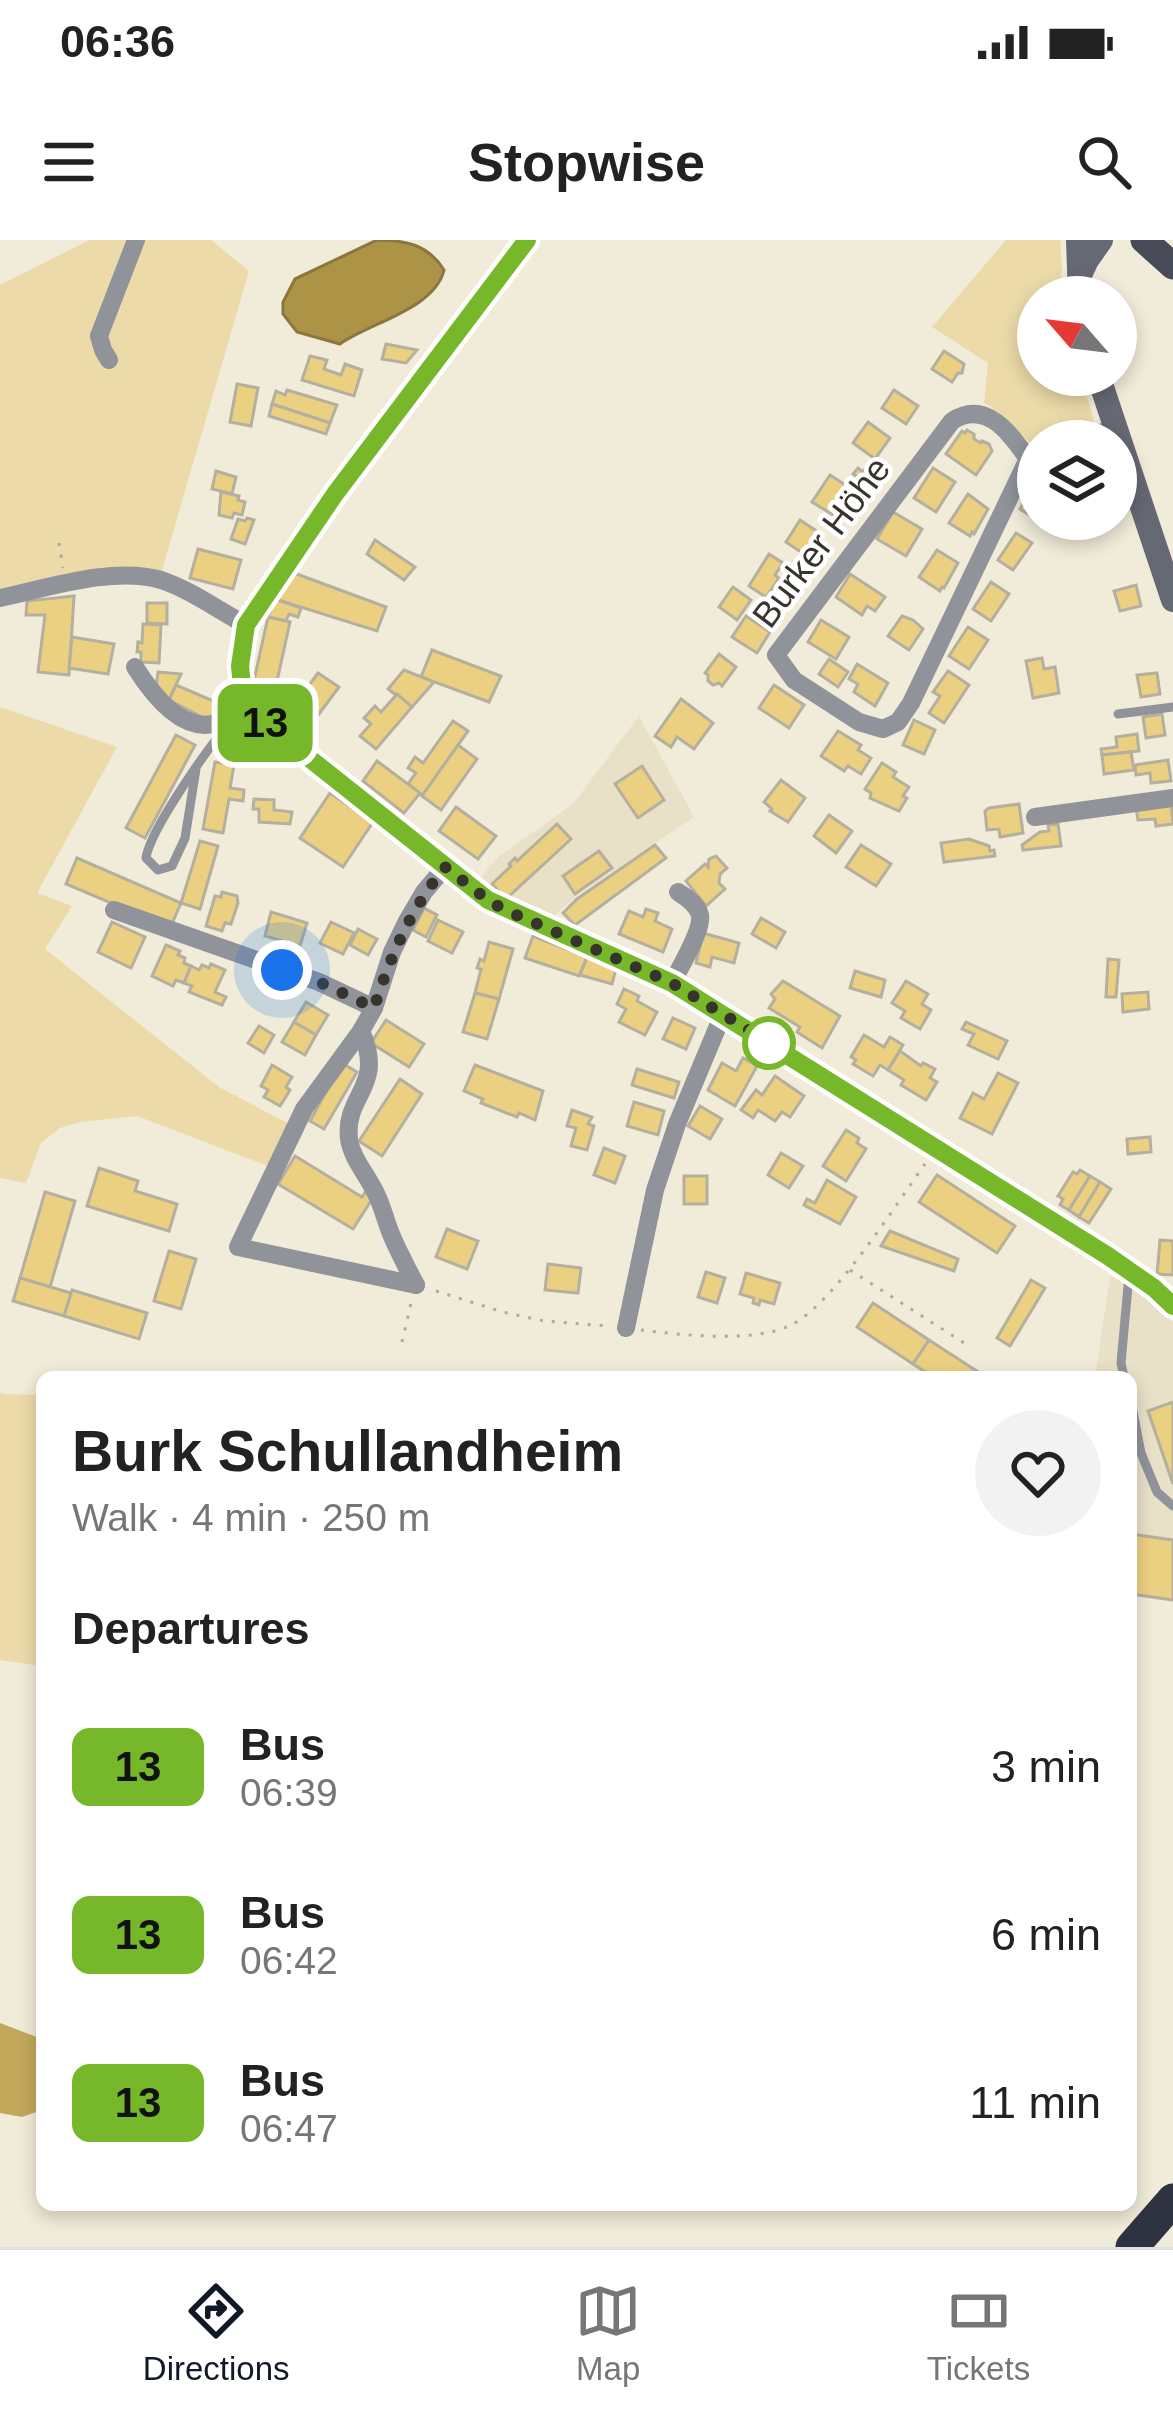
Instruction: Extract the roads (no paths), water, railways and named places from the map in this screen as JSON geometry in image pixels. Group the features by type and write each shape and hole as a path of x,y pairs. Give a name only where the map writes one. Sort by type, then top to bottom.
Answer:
{"highway":[{"path":"1132,2247 1173,2200"}],"main road":[{"path":"1144,240 1173,266"}],"street":[{"path":"109,360 99,336 136,240"},
{"path":"526,240 335,494 246,625 240,666 247,704 488,900 672,983 1130,1271 1173,1306"},
{"path":"1078,240 1079,276"},
{"path":"1082,276 1101,240"},
{"name":"Burker Höhe","path":"964,414 994,419 1033,457 898,722 883,729 860,722 794,680 776,655 952,421 964,414"},
{"path":"1137,489 1173,600"},
{"path":"0,598 65,581 142,576 176,586 246,625"},
{"path":"135,668 161,704 187,720 212,724 247,704"},
{"path":"1035,817 1173,799"},
{"path":"361,1030 370,1075 355,1106 349,1137 416,1285 238,1246 304,1109 374,1008 407,921 445,867"},
{"path":"672,983 699,928 700,916 678,892"},
{"path":"114,910 319,982 374,1008"},
{"path":"626,1328 655,1190 723,1015"}],"lane":[{"path":"196,769 181,852 172,866 158,870 148,863 146,853 196,769 221,732 247,704"},
{"path":"1118,714 1173,707"},
{"path":"1123,1371 1130,1271"},
{"path":"1137,1429 1157,1492 1173,1506"}]}
